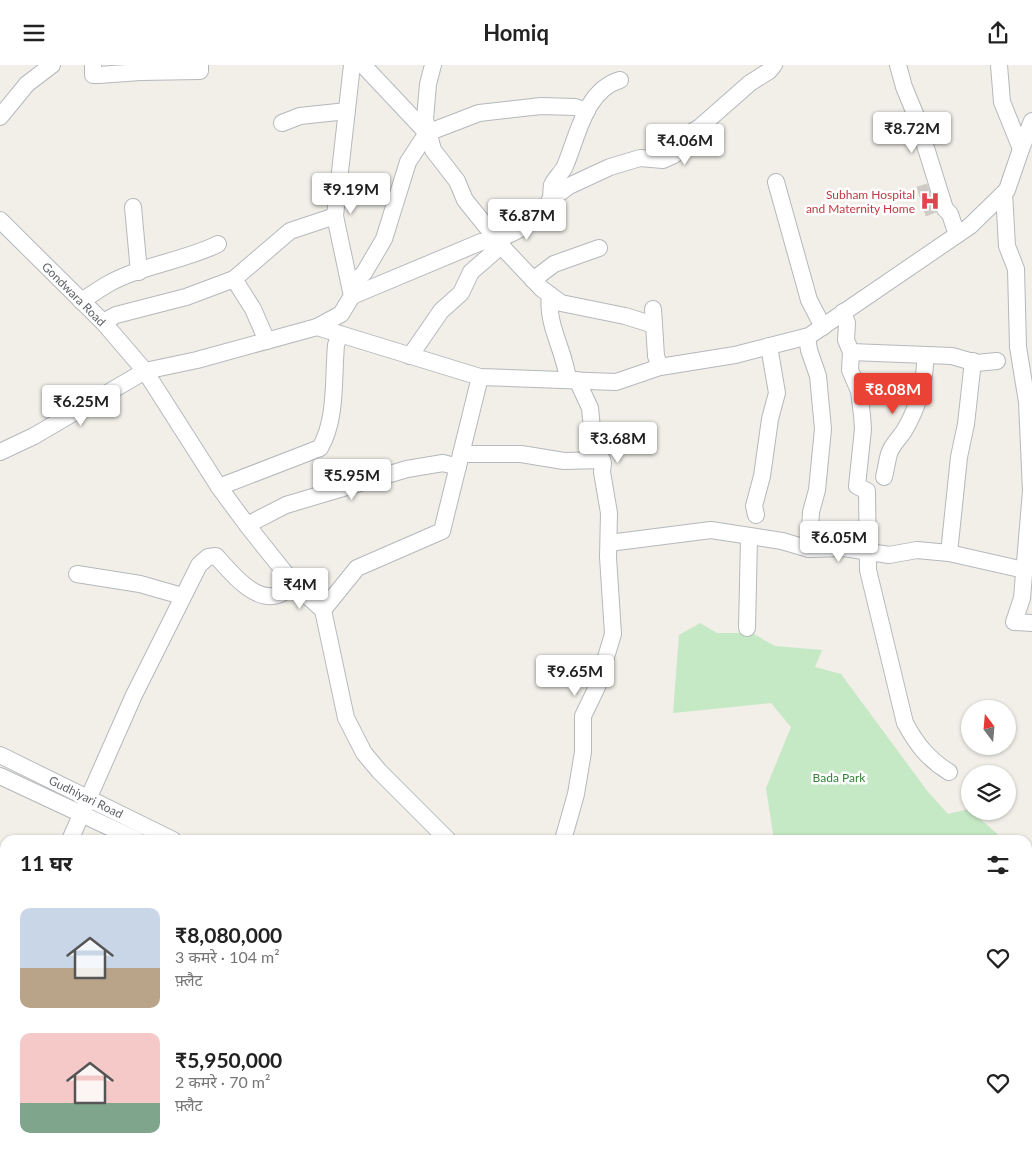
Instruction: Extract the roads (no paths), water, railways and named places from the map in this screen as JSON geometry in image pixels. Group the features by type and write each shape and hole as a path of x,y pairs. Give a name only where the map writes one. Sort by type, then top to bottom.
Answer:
{"street":[{"path":"0,117 27,84 52,65"},
{"path":"93,65 93,75 99,75 200,71 200,65"},
{"path":"351,291 335,217 352,65"},
{"path":"363,65 427,133"},
{"path":"433,65 428,84 425,119 427,133 433,150 458,181 465,200 533,280 561,303 576,308 625,316 654,317 656,356 660,367"},
{"path":"410,356 441,311 461,293 471,272 500,243 538,218 550,200 569,185 610,167 640,159 663,159 674,155 685,136 700,127 750,83 769,71 774,65"},
{"path":"898,65 945,209 950,214 957,235"},
{"path":"1000,65 1002,103 1021,149"},
{"path":"550,200 552,184 564,169 587,111 603,87 620,80"},
{"path":"0,452 34,436 145,371 197,360 317,327 341,314 351,291 384,239 408,163 427,133 479,113 541,106 575,107 587,111"},
{"path":"282,123 300,116 347,111"},
{"path":"317,327 480,377 616,382 660,367 735,355 807,337 970,226 1007,190 1032,121"},
{"path":"776,182 809,300 823,327"},
{"path":"1004,193 1007,246 1016,269 1018,347 1027,402 1030,491 1022,597 1014,622 1032,623"},
{"path":"133,207 139,272"},
{"path":"104,322 116,315 186,297 234,279 290,231 335,217"},
{"name":"Gondwara Road","path":"0,220 104,322 145,371 219,487 247,525 294,584 323,610"},
{"path":"351,291 481,242 500,243"},
{"path":"81,301 109,283 201,253 218,244"},
{"path":"533,280 554,264 599,248"},
{"path":"234,279 253,309 267,341"},
{"path":"550,295 551,315 566,367 590,408 592,438 602,460 609,513 608,557 613,634 597,687 583,716 583,752 576,794 564,835"},
{"path":"843,312 847,323 846,340 851,352 850,370 859,391 862,422 857,486 867,491 868,570 905,723 915,742 930,759 949,772"},
{"path":"219,487 320,448 327,437 331,417 336,345 340,334"},
{"path":"807,337 808,350 818,377 823,429 817,490 811,513 809,549"},
{"path":"756,515 754,506 762,476 770,419 777,393 769,346"},
{"path":"851,352 952,356 973,361 997,361"},
{"path":"884,477 889,454 896,438 904,431 918,399 925,377 925,356"},
{"path":"949,553 959,457 966,424 973,361"},
{"path":"443,835 379,771 364,753 346,718 323,610 357,567 442,531 480,377"},
{"path":"247,525 286,505 408,469 521,454 564,461 602,460"},
{"path":"609,543 711,530 749,538 782,541 809,549 844,548 889,555 917,551 949,553 1024,570"},
{"path":"747,627 749,538"},
{"path":"72,835 87,798 182,596 199,565 208,557 216,556 231,572 260,594 271,596 280,594 294,584"},
{"path":"77,574 140,584 182,596"},
{"name":"Gudhiyari Road","path":"0,755 163,835"},
{"name":"Gudhiyari Road","path":"0,776 126,835"}],"place":[{"name":"Subham Hospital and Maternity Home","path":"930,201"}],"park label":[{"name":"Bada Park","path":"839,777"}]}
